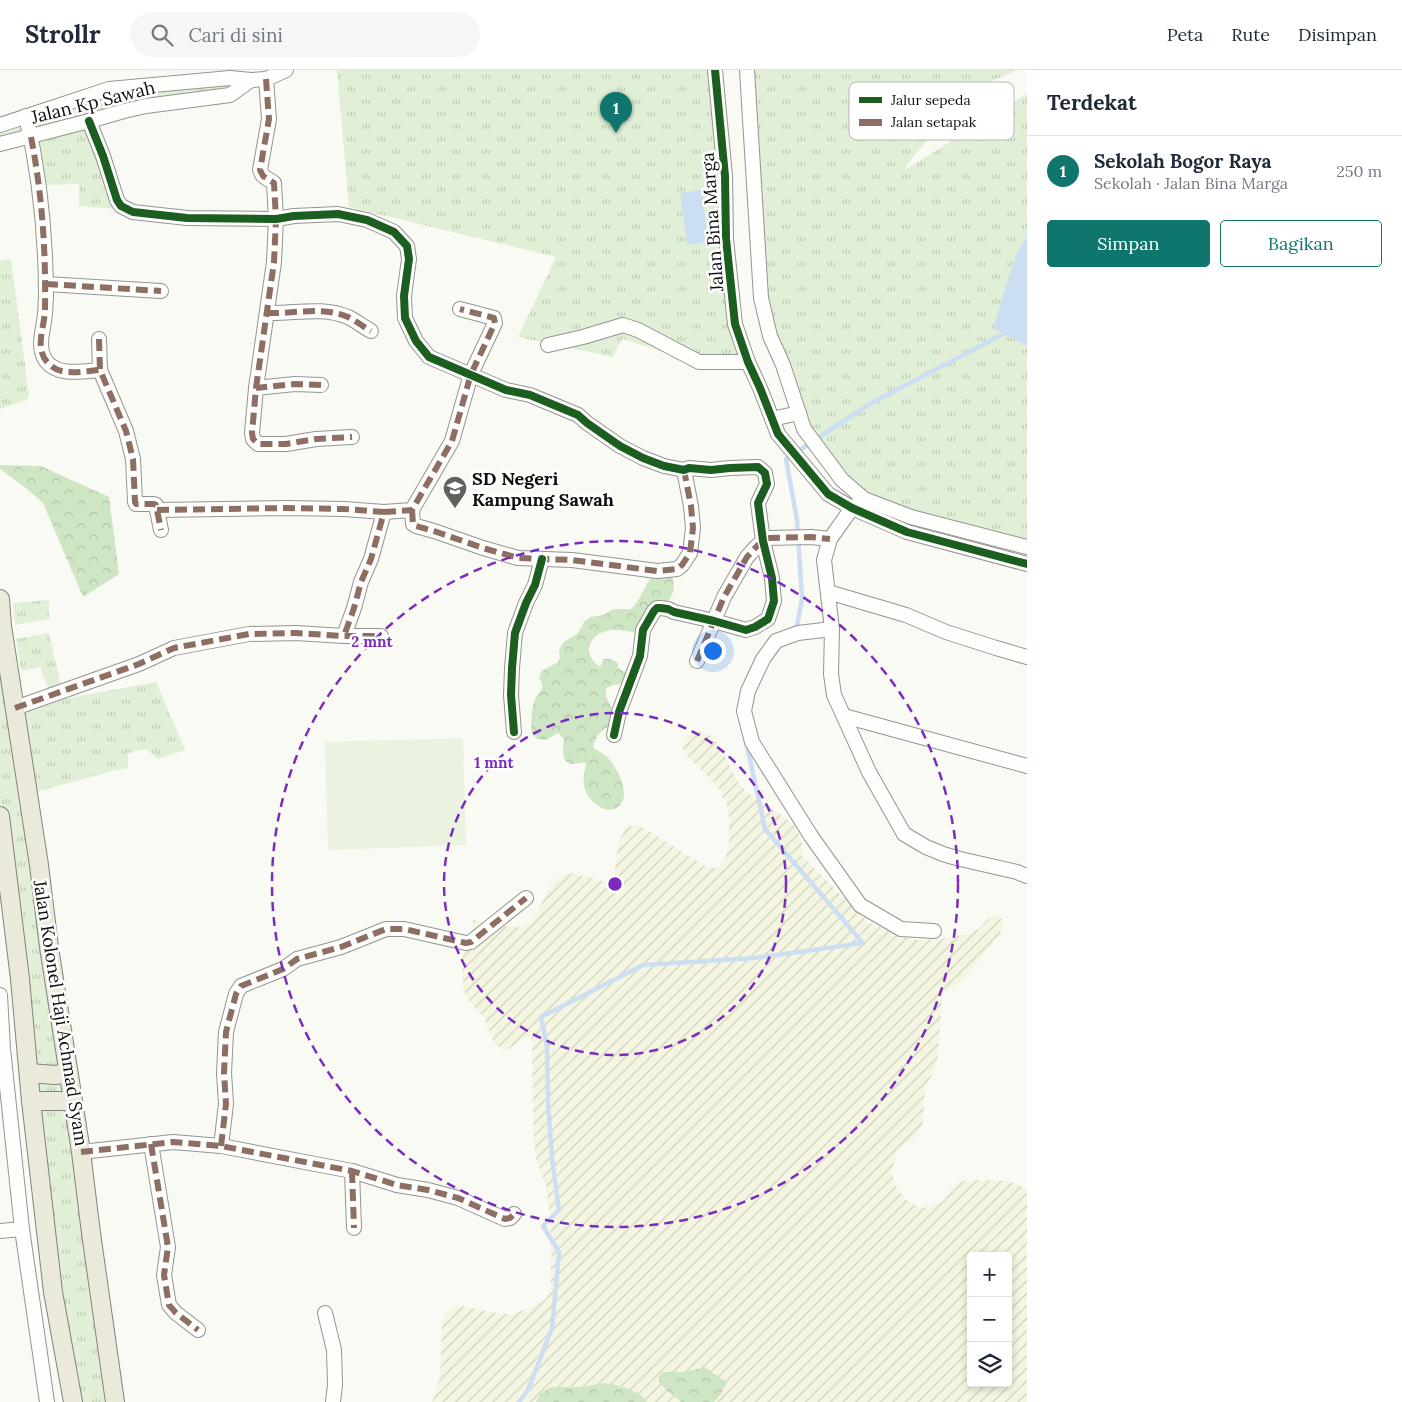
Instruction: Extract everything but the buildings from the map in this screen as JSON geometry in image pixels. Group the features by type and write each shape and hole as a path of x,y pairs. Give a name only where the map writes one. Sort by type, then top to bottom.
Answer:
{"main road":[{"name":"Jalan Kolonel Haji Achmad Syam","path":"0,599 1,624 81,1152 115,1402"},
{"name":"Jalan Kolonel Haji Achmad Syam","path":"0,816 20,979 31,1100 53,1292 73,1402"},
{"path":"29,1072 55,1075 68,1073"},
{"path":"31,1100 73,1102"}],"street":[{"name":"Jalan Kp Sawah","path":"0,125 109,89 230,78 266,79 286,70"},
{"name":"Jalan Bina Marga","path":"715,70 725,176 726,239 735,324 748,362 778,434 828,494 852,508 907,532 1027,564"},
{"path":"747,70 761,298 770,336 783,365 804,429 842,480 864,498 912,517 1027,546"},
{"path":"266,79 268,119 260,170 263,176 274,183 276,220 274,262 256,388 253,439 258,444 286,444 316,439 352,437"},
{"name":"Jalan Kp Sawah","path":"0,144 146,106 230,95 251,80"},
{"path":"26,116 39,185 43,224 46,284 45,314 40,341 45,359 55,368 65,372 100,370"},
{"path":"90,121 117,200 121,206 133,212 164,216 276,220 294,216 338,214 367,220 394,232 407,246 409,259 404,296 405,318 416,341 429,357 506,390 530,394 578,415 609,439 643,458 664,466 684,470 700,468 711,470 758,468 765,473 767,484 758,503 766,540 774,601 768,619 746,630 714,620 660,608 654,611 643,630 640,656 619,712 614,735"},
{"path":"46,284 161,291"},
{"path":"460,309 494,318 495,323 471,374 452,441 412,510 413,524 518,558 572,560 657,571 677,569 690,553 693,528 684,470"},
{"path":"267,312 281,313 315,310 330,312 348,317 371,331"},
{"path":"548,344 583,337 623,325 638,330 699,362 748,362"},
{"path":"99,339 100,370 126,431 133,459 135,502 136,504 154,504 161,530"},
{"path":"256,388 295,384 321,385"},
{"path":"772,419 799,413"},
{"path":"864,498 852,508 830,539 824,560 832,629 832,685 834,695 869,772 904,834 944,854 1027,876"},
{"path":"157,510 288,508 384,512 412,510"},
{"path":"344,636 361,582 371,559 384,512"},
{"path":"697,661 724,597 747,557 766,540 811,537 830,539"},
{"path":"514,732 511,695 515,633 535,585 542,559"},
{"path":"828,592 906,615 946,632 1027,657"},
{"path":"832,629 798,633 776,641 763,659 748,691 744,710 752,742 811,836 860,905 901,929 934,931"},
{"path":"15,708 139,664 174,648 249,634 296,633 381,636"},
{"path":"844,716 1027,766"},
{"path":"221,1146 226,1104 224,1073 226,1032 232,1005 241,986 284,968 298,959 341,948 386,929 404,930 466,943 471,942 526,898"},
{"path":"0,995 3,1049 22,1229 47,1402"},
{"path":"81,1152 173,1142 221,1146 352,1171 397,1185 428,1190 458,1198 506,1219 514,1214"},
{"path":"151,1144 168,1247 164,1275 169,1305 198,1330"},
{"path":"352,1171 354,1228"},
{"path":"0,1231 22,1229"},
{"path":"325,1314 334,1350 335,1385 333,1402"}],"green space":[{"path":"337,70 715,70 730,278 748,362 699,362 622,339 613,357 518,337 556,257 349,207"},
{"path":"747,70 1017,70 990,82 849,82 849,140 927,140 905,170 953,140 1014,140 1014,102 1027,94 1027,236 1016,254 994,328 1027,346 1027,547 864,499 804,429 770,336"},
{"path":"251,80 230,95 90,121 116,200 129,210 79,206 79,184 39,185 31,137 0,144 0,125 109,89"},
{"path":"11,259 29,395 27,400 0,409 0,260"},
{"path":"0,465 41,466 109,497 119,574 83,597 43,503 0,469"},
{"path":"658,572 671,572 674,585 673,592 663,608 641,633 620,630 602,632 594,638 590,646 590,656 600,667 604,659 610,659 618,663 618,667 621,670 632,672 629,684 614,685 606,689 607,698 615,714 616,723 601,732 593,748 609,759 616,769 624,790 624,797 618,807 608,810 598,806 587,794 584,783 586,763 573,764 566,761 563,754 564,739 558,733 546,740 537,739 533,735 531,725 533,706 535,699 542,690 539,678 542,671 558,662 560,659 559,650 564,642 578,633 584,622 590,617 604,615 616,609 631,609 651,577"},
{"path":"49,600 49,619 15,625 13,603"},
{"path":"0,623 15,708 156,682 185,750 158,759 146,749 128,753 128,768 28,794 115,1402 73,1402 0,813"},
{"path":"49,633 61,686 48,688 40,667 21,671 16,639"},
{"path":"698,731 709,735 719,745 739,784 748,793 794,824 802,845 802,856 869,923 907,938 918,940 942,939 967,934 979,929 987,920 997,914 1004,923 1000,934 978,962 961,981 942,997 938,1057 925,1090 923,1123 918,1134 898,1151 892,1173 895,1185 902,1195 910,1203 922,1208 933,1206 944,1200 950,1189 961,1181 1007,1181 1027,1189 1027,1402 432,1402 440,1377 442,1323 446,1312 457,1305 501,1314 512,1314 537,1305 547,1298 551,1286 551,1221 546,1186 536,1159 533,1130 532,1034 505,1051 494,1043 484,1018 466,997 463,985 462,958 473,934 473,920 519,927 531,923 550,886 559,877 570,873 603,881 614,878 620,839 626,827 637,825 709,868 720,868 726,856 729,843 729,815 726,803 711,779 690,759 682,747 687,735"},
{"path":"463,738 466,845 328,850 325,742"},
{"path":"704,1367 727,1382 721,1394 714,1402 682,1402 666,1390 659,1381 659,1376 663,1372 685,1372"},
{"path":"604,1383 634,1391 647,1402 536,1402 540,1394 551,1387 584,1387"}],"water":[{"path":"702,190 708,242 687,245 680,193"},
{"path":"1027,236 1027,346 993,328 1016,254"}],"waterway":[{"path":"794,628 797,626 802,599 797,520 786,459 870,404 1009,331"},
{"path":"519,1402 528,1390 552,1328 559,1252 543,1226 559,1210 552,1159 548,1103 547,1046 541,1017 643,965 754,958 863,943 765,829 746,741"}],"marked path":[{"path":"256,388 274,262 276,219 274,183 263,176 260,170 269,119 266,79"},
{"path":"31,137 41,201 44,244 45,316 41,338 42,352 49,364 60,371 100,370"},
{"path":"46,284 161,291"},
{"path":"384,512 412,510 452,441 471,374 495,323 494,318 460,309"},
{"path":"267,313 328,312 348,317 371,331"},
{"path":"99,339 100,370 126,431 133,459 135,502 136,504 156,505 161,530"},
{"path":"321,385 295,384 256,388 253,439 258,444 286,444 316,439 352,437"},
{"path":"412,510 413,524 416,526 518,558 572,560 657,571 677,569 690,553 693,528 684,470"},
{"path":"157,510 287,508 384,512 371,559 361,582 344,636"},
{"path":"697,661 724,597 747,557 757,546 768,538 811,537 830,539"},
{"path":"15,708 139,664 174,648 249,634 296,633 381,636"},
{"path":"221,1146 226,1104 224,1073 226,1032 236,994 241,986 283,969 297,959 341,947 386,929 404,929 466,943 471,942 526,898"},
{"path":"81,1152 173,1142 221,1146 352,1171 397,1185 428,1190 458,1198 505,1219 510,1218 514,1214"},
{"path":"151,1144 168,1247 164,1275 169,1305 198,1330"},
{"path":"352,1171 354,1228"}],"cycle path":[{"path":"715,70 725,176 726,239 735,324 748,362 778,434 828,494 852,508 907,532 1027,564"},
{"path":"89,121 103,156 117,200 121,206 133,212 187,218 276,219 294,216 338,214 367,220 394,232 407,246 409,259 404,296 405,318 416,341 429,357 506,390 530,395 578,415 620,446 664,466 684,470 689,468 711,470 758,467 765,473 767,484 758,503 763,541 772,578 774,601 768,619 746,630 668,609 657,608 643,630 640,656 619,712 614,735"},
{"path":"514,732 511,695 515,633 535,585 542,559"}],"place":[{"name":"Sekolah Bogor Raya","path":"616,133"},
{"name":"SD Negeri Kampung Sawah","path":"455,509"}]}
